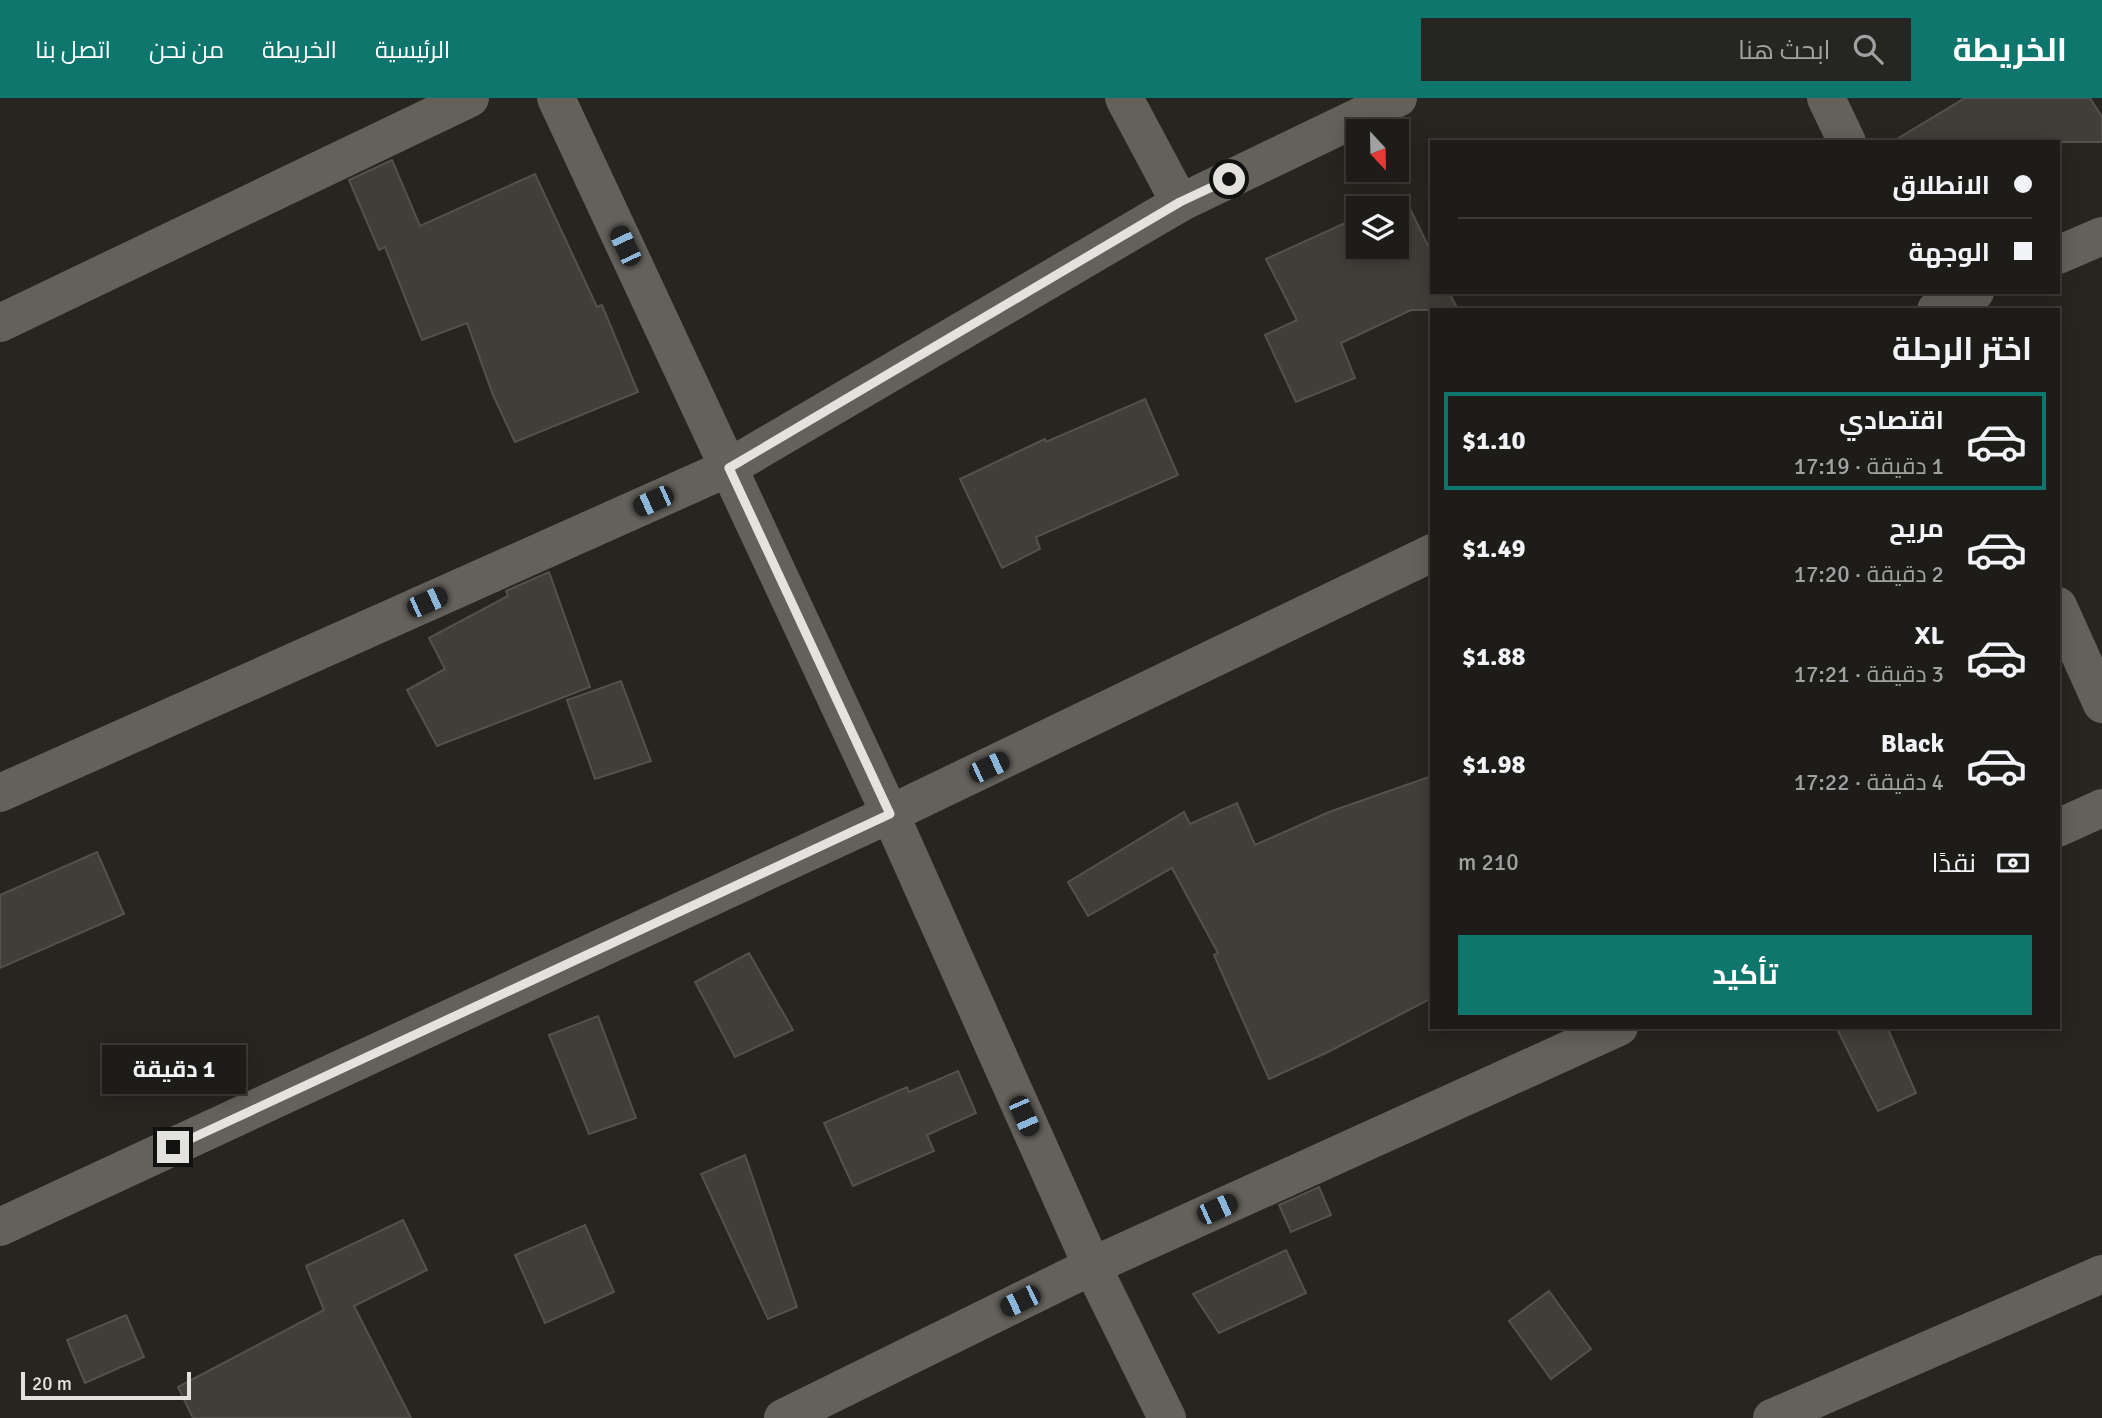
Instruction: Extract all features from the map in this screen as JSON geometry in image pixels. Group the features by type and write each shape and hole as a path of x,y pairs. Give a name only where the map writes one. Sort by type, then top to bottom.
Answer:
{"street":[{"path":"0,323 470,98"},
{"path":"556,98 890,814 1091,1266 1167,1418"},
{"path":"1124,98 1180,202"},
{"path":"0,793 729,468 1180,202 1398,98"},
{"path":"1826,98 1846,140"},
{"path":"2060,254 2102,236"},
{"path":"1940,308 1971,294"},
{"path":"0,1227 890,814 1430,554"},
{"path":"2060,610 2102,704"},
{"path":"2060,827 2102,808"},
{"path":"783,1418 1091,1266 1615,1029"},
{"path":"1772,1418 2102,1274"}],"building":[{"path":"1965,98 2090,98 2102,117 2102,142 1895,140"},
{"path":"392,160 420,226 535,174 597,307 602,305 638,392 515,442 493,395 467,323 422,340 385,247 379,250 349,180"},
{"path":"1409,206 1430,250 1430,294 1450,294 1457,308 1411,310 1341,343 1355,378 1296,402 1265,335 1297,320 1266,259 1346,222 1346,259 1409,259"},
{"path":"1145,399 1178,475 1036,537 1040,549 1002,568 960,479 1045,439 1046,442"},
{"path":"549,572 590,687 437,746 407,690 445,669 429,638 508,596 506,591"},
{"path":"621,681 651,761 595,779 567,700"},
{"path":"1430,777 1430,999 1269,1079 1214,955 1218,953 1172,868 1088,916 1068,882 1184,812 1190,824 1237,803 1255,845 1329,812"},
{"path":"97,852 124,914 0,968 0,895"},
{"path":"749,953 793,1030 735,1057 695,982"},
{"path":"598,1016 636,1118 589,1134 549,1035"},
{"path":"1837,1029 1888,1029 1916,1093 1878,1111"},
{"path":"958,1071 976,1113 927,1135 934,1151 853,1186 824,1123 907,1087 909,1092"},
{"path":"745,1155 797,1307 768,1319 701,1174"},
{"path":"1319,1187 1331,1215 1291,1232 1279,1205"},
{"path":"403,1220 427,1270 354,1306 411,1418 193,1418 178,1387 324,1310 306,1266"},
{"path":"585,1225 614,1292 545,1323 515,1255"},
{"path":"1286,1250 1306,1293 1219,1333 1193,1294"},
{"path":"1549,1291 1591,1349 1551,1379 1509,1321"},
{"path":"126,1315 144,1357 85,1383 67,1340"}],"route":[{"path":"173,1147 890,814 729,468 1180,202 1229,179"}]}
